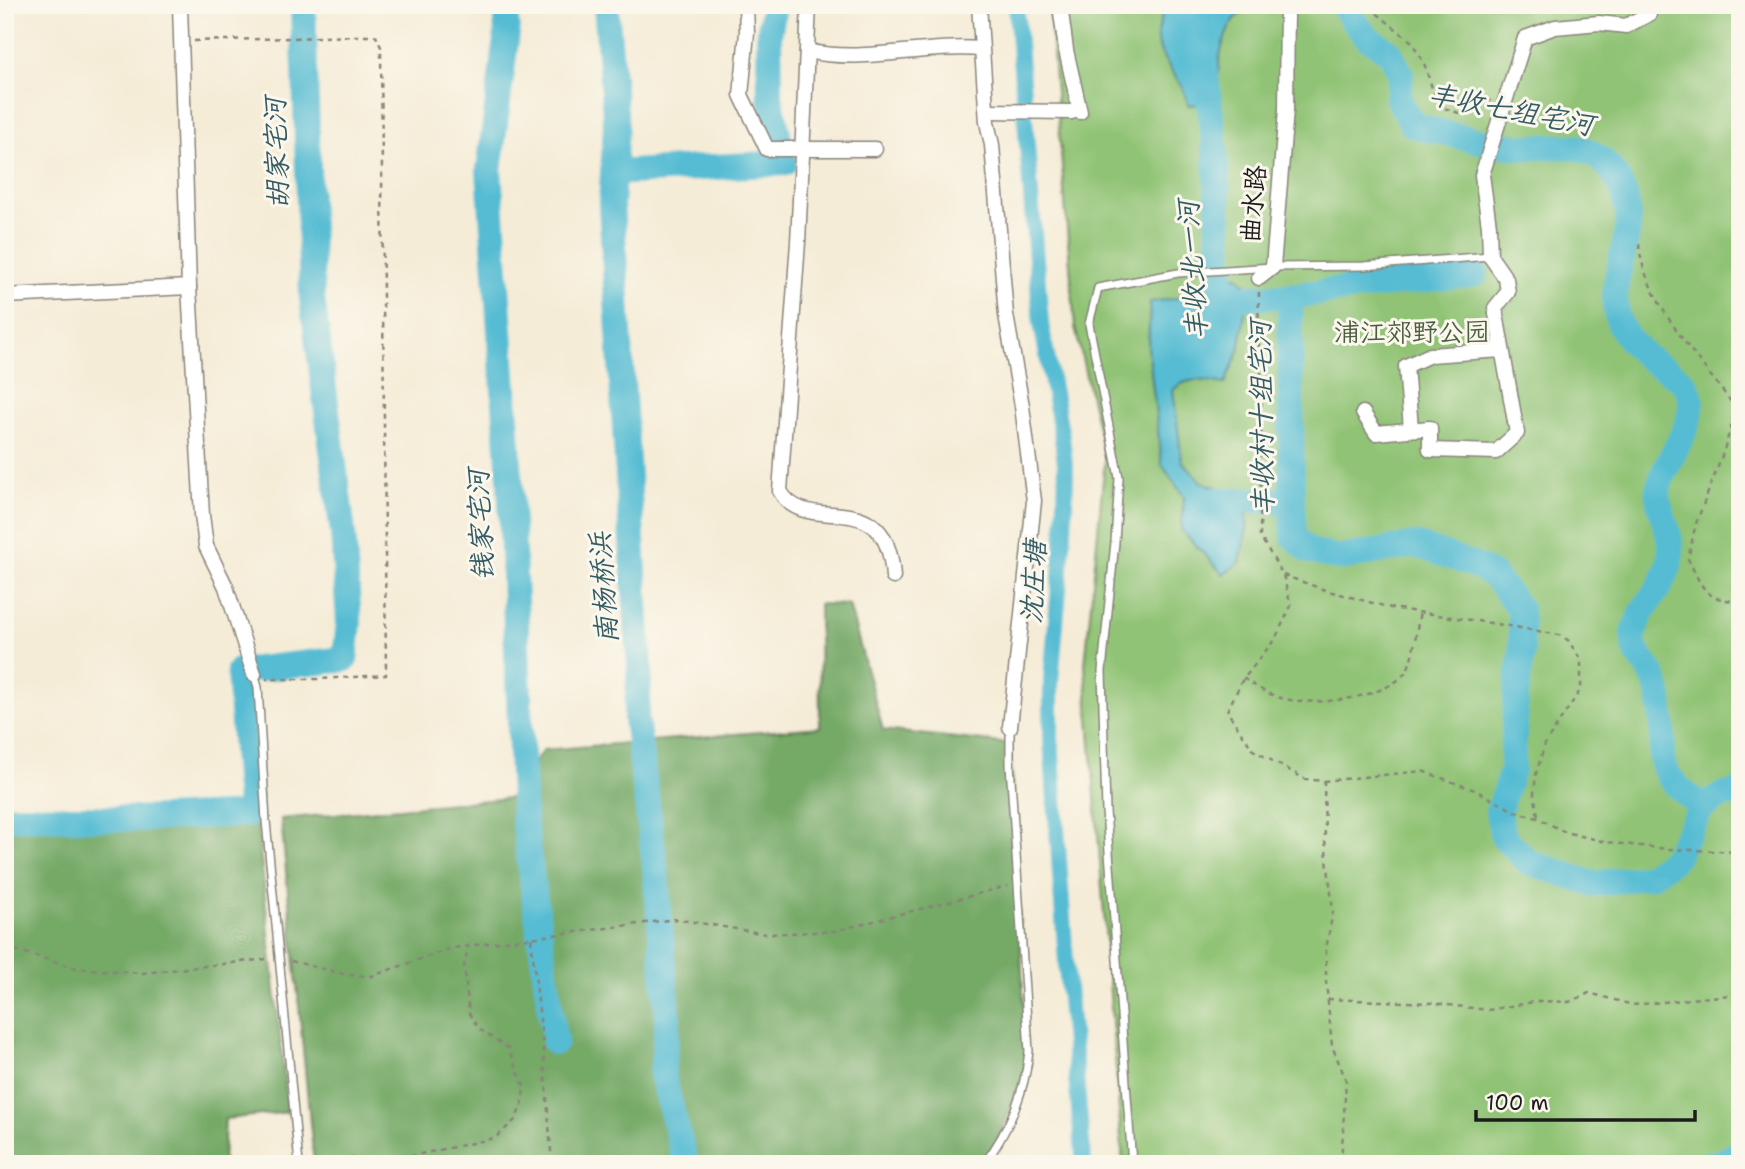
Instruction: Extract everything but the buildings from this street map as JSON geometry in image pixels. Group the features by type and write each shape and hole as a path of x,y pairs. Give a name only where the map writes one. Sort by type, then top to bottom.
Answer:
{"street":[{"path":"180,5 189,287 202,514 206,546 226,587 254,672"},
{"path":"746,5 747,33 741,95 767,149 875,149"},
{"path":"809,5 780,491 785,499 811,511 858,516 871,522 880,532 891,558 892,577"},
{"path":"979,5 1006,315 1022,406 1034,501 1010,727"},
{"path":"990,111 1076,112 1060,5"},
{"name":"曲水路","path":"1259,278 1273,267 1286,110 1287,5"},
{"path":"1363,413 1376,433 1430,428 1430,450 1496,452 1517,433 1495,308 1508,292 1506,279 1490,256 1482,175 1525,38 1555,27 1599,23 1626,26 1649,14 1649,5"},
{"path":"807,51 827,55 874,56 927,49 981,49"},
{"path":"7,296 189,287"},
{"path":"1411,429 1406,366 1430,355 1502,350"}],"lane":[{"path":"1132,1164 1106,811 1102,671 1119,478 1089,324 1098,288 1178,273 1273,267 1364,266 1490,256"},
{"path":"254,672 299,1164"},
{"path":"984,1164 1008,1128 1020,1094 1028,1058 1010,727"}],"path":[{"path":"1373,5 1374,11 1411,41 1424,63 1433,91 1444,108 1462,114 1479,100 1506,102"},
{"path":"181,41 376,36 381,47 386,675 319,679 254,672"},
{"path":"1639,244 1640,264 1678,335 1735,407 1731,433 1697,523 1688,559 1708,594 1722,601 1740,601"},
{"name":"曲水路","path":"1259,278 1258,334 1262,387 1260,536 1283,575 1291,606 1275,639 1243,678 1227,712 1253,750 1305,779 1324,781"},
{"path":"1283,575 1363,602 1545,632 1568,640 1581,660 1581,689 1545,744 1536,774 1534,793 1538,818"},
{"path":"1243,678 1280,698 1299,702 1354,697 1388,687 1399,681 1409,667 1420,612"},
{"path":"1341,1164 1346,1080 1332,1046 1328,999 1326,949 1333,911 1325,840 1324,781 1422,771 1475,790 1514,811 1538,818 1565,832 1606,842 1668,849 1740,852"},
{"path":"552,1164 531,938 676,919 766,934 835,931 1018,884"},
{"path":"331,1164 346,1158 379,1160 407,1157 495,1138 515,1120 522,1105 524,1086 508,1048 479,1029 468,1013 464,966 468,946"},
{"path":"1328,999 1432,1003 1488,1010 1539,1001 1569,1002 1589,993 1633,1005 1740,994"}],"green space":[{"name":"浦江郊野公园","path":"1049,5 1740,5 1740,1164 1123,1164 1085,665 1105,459 1075,327"},
{"path":"819,604 849,605 883,730 1010,744 1027,1065 995,1149 979,1164 314,1164 281,819 510,798 543,750 820,727"},
{"path":"257,821 288,1112 225,1119 223,1164 5,1164 5,824"}],"water":[{"path":"1165,5 1251,5 1234,20 1224,39 1218,71 1219,103 1188,105 1182,86 1165,61 1158,43"},
{"path":"1238,276 1249,288 1239,351 1225,384 1191,381 1173,390 1182,461 1201,482 1228,491 1247,493 1247,528 1240,563 1223,574 1181,530 1184,497 1162,465 1148,347 1150,302 1192,294 1213,278"}],"waterway":[{"name":"钱家宅河","path":"5,817 140,819 250,814 239,671 345,659 349,622 343,533 312,298 303,5"},
{"name":"钱家宅河","path":"505,5 507,32 489,170 510,478 524,822 555,1042"},
{"name":"南杨桥浜","path":"606,5 616,126 611,204 640,668 636,718 655,865 668,1018 662,1074 686,1164"},
{"path":"613,173 784,163 770,97 769,36 774,5"},
{"name":"沈庄塘","path":"1016,5 1041,323 1066,474 1064,532 1051,680 1051,740 1067,977 1084,1164"},
{"name":"丰收北一河","path":"1197,5 1216,156 1222,298 1229,312"},
{"name":"丰收七组宅河","path":"1343,5 1368,38 1390,52 1401,75 1398,99 1413,125 1504,145 1526,148 1557,146 1587,150 1603,161 1619,182 1626,200 1628,217 1615,294 1618,318 1625,333 1641,352 1683,382 1689,392 1691,404 1686,429 1666,467 1658,491 1671,545 1669,564 1666,575 1637,623 1633,640 1636,651 1653,676 1658,690 1664,767 1678,786 1702,807"},
{"name":"丰收村十组宅河","path":"1475,274 1290,296 1294,537 1309,551 1339,558 1416,545 1474,565 1493,575 1520,609 1522,651 1516,696 1512,770 1498,812 1503,836 1528,862 1593,884 1650,876 1673,860 1702,807 1721,796 1740,792"},
{"path":"1222,298 1290,296"},
{"name":"丰收北一河","path":"1213,500 1292,501"},
{"path":"1710,1164 1720,1163 1740,1152"}],"water label":[{"name":"胡家宅河","path":"276,153"}]}
